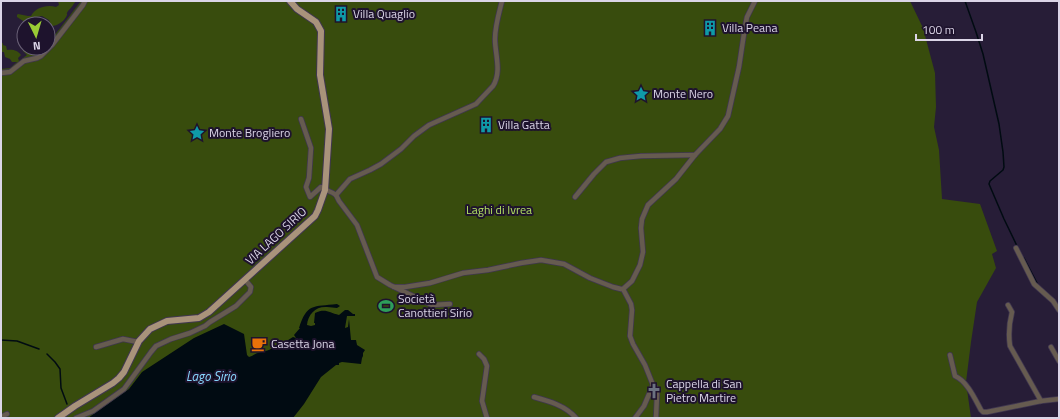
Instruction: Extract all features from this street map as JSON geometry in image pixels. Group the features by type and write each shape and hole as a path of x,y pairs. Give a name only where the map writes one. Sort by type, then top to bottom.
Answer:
{"main road":[{"name":"VIA LAGO SIRIO","path":"59,417 119,378 124,372 138,342 150,329 166,321 199,318 209,312 315,216 325,190 329,129 320,75 321,31 316,22 290,1"}],"street":[{"path":"1,73 10,72 24,61 37,58 43,54 52,45 85,1"},
{"path":"336,195 350,179 381,164 429,125 476,104 495,84 497,71 495,38 502,1"},
{"path":"623,289 632,281 640,265 643,252 641,228 642,219 648,205 676,179 695,155 717,133 728,116 739,67 747,17 755,1"},
{"path":"301,119 311,148 309,178 306,188 310,197 321,187 336,195 357,225 376,276 432,305 450,304"},
{"path":"575,197 606,162 620,158 641,156 695,155"},
{"path":"1016,248 1034,284 1053,302 1059,310"},
{"path":"394,286 405,287 430,283 463,273 541,260 564,264 590,278 613,287 623,289"},
{"path":"76,418 93,411 124,389 156,346 171,339 190,334 236,306 250,292 251,287 247,282"},
{"path":"623,289 631,304 632,310 630,336 657,392 656,418"},
{"path":"1008,304 1012,312 1008,336 1010,346 1041,401"},
{"path":"96,347 123,339 138,342"},
{"path":"1051,347 1059,361"},
{"path":"479,354 484,359 487,366 482,401 487,418"},
{"path":"950,355 954,376 964,382 983,412 1059,399"},
{"path":"635,418 644,406 653,385"},
{"path":"534,397 562,407 571,412 576,418"},
{"path":"987,412 988,418"},
{"path":"1,417 7,414"}],"green space":[{"path":"58,1 76,1 68,11 65,19 57,25 56,16 31,16 35,10 39,8 49,6 56,7 59,5"},
{"name":"Laghi di Ivrea","path":"81,1 910,1 923,28 935,73 936,107 934,127 939,150 942,199 980,204 997,251 992,254 996,268 977,302 966,382 971,418 1,418 1,69 10,68 17,62 12,62 10,59 5,57 4,52 1,52 1,44 3,43 3,45 6,46 7,50 16,51 16,56 20,56 18,58 19,61 26,56 56,56 56,34"},
{"path":"18,14 28,16 17,16"}],"water":[{"name":"Lago Sirio","path":"337,304 340,306 337,308 323,307 316,309 309,317 307,325 315,325 315,313 319,312 325,311 339,315 345,310 348,310 355,314 355,316 347,316 345,328 348,327 349,319 351,340 356,340 357,345 365,350 361,364 342,362 339,363 339,365 336,365 321,377 293,418 88,418 129,389 142,372 194,338 224,324 244,334 247,355 249,357 257,353 270,350 276,345 280,345 281,342 285,342 293,337 296,338 294,335 300,328 302,320 308,310 317,306"}],"waterway":[{"path":"965,1 983,54 999,124 1003,152 1003,170 990,181 989,184 1018,248"},
{"path":"1024,258 1038,285"},
{"path":"1,340 17,341 39,349"},
{"path":"47,354 60,369 61,388 67,404"}],"place":[{"name":"Villa Quaglio","path":"341,14"},
{"name":"Villa Peana","path":"710,28"},
{"name":"Monte Nero","path":"641,94"},
{"name":"Villa Gatta","path":"486,125"},
{"name":"Monte Brogliero","path":"197,133"},
{"name":"Società Canottieri Sirio","path":"386,306"},
{"name":"Casetta Jona","path":"259,344"},
{"name":"Cappella di San Pietro Martire","path":"654,391"}]}
